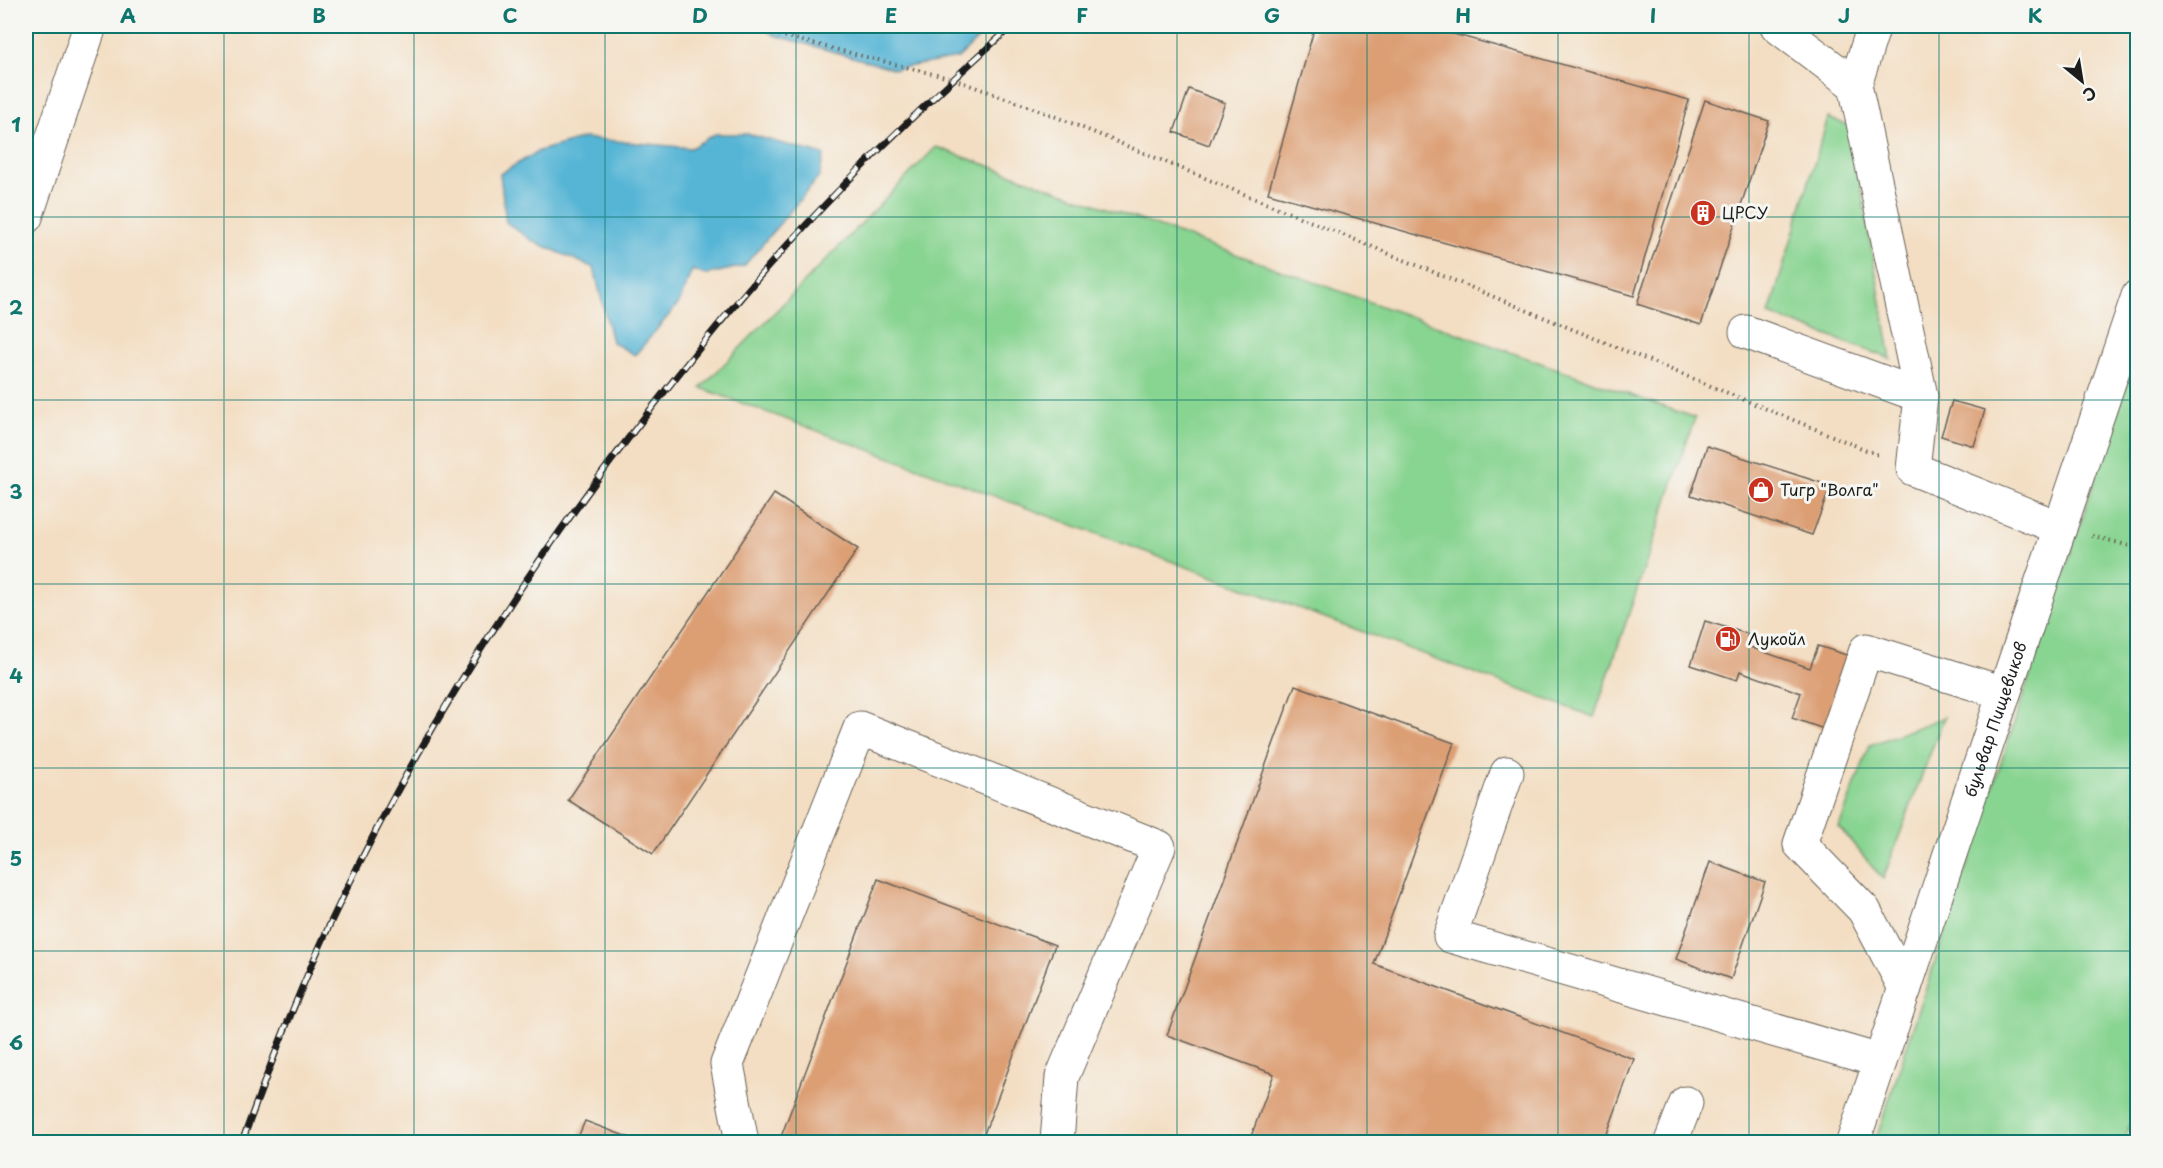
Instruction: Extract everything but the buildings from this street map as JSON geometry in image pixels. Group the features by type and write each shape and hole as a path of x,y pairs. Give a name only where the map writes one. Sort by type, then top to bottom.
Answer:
{"main road":[{"path":"26,217 90,26"},
{"path":"1778,26 1856,85"},
{"path":"1874,26 1856,85 1921,396 1913,469 2060,528"},
{"name":"бульвар Пищевиков","path":"1853,1143 2138,296"},
{"path":"1746,332 1921,396"},
{"path":"1905,988 1864,910 1800,844 1866,650 2004,693"},
{"path":"742,1143 727,1064 860,728 1159,847 1062,1077 1057,1143"},
{"path":"1507,773 1450,936 1880,1061"},
{"path":"1671,1143 1686,1103"}],"path":[{"path":"744,26 953,79 1049,114 1913,469"},
{"path":"2060,528 2138,548"}],"green space":[{"path":"1828,118 1850,126 1891,359 1769,314"},
{"path":"936,147 1695,418 1594,717 701,388"},
{"path":"2137,353 2137,1104 2124,1142 1875,1142"},
{"path":"1944,717 1883,879 1839,827 1870,745"}],"water":[{"path":"760,26 991,26 958,58 895,69 774,35"},
{"path":"715,134 748,134 824,155 819,177 744,266 705,275 692,270 679,303 635,355 612,342 594,268 531,240 506,222 500,174 539,151 584,138 691,148"}],"railway":[{"path":"242,1142 291,1014 347,888 380,823 451,697 529,575 614,457 691,358 759,277 874,155 928,102 1012,26"}],"place":[{"name":"ЦРСУ","path":"1703,213"},
{"name":"Тигр \"Волга\"","path":"1761,490"},
{"name":"Лукойл","path":"1728,639"}]}
